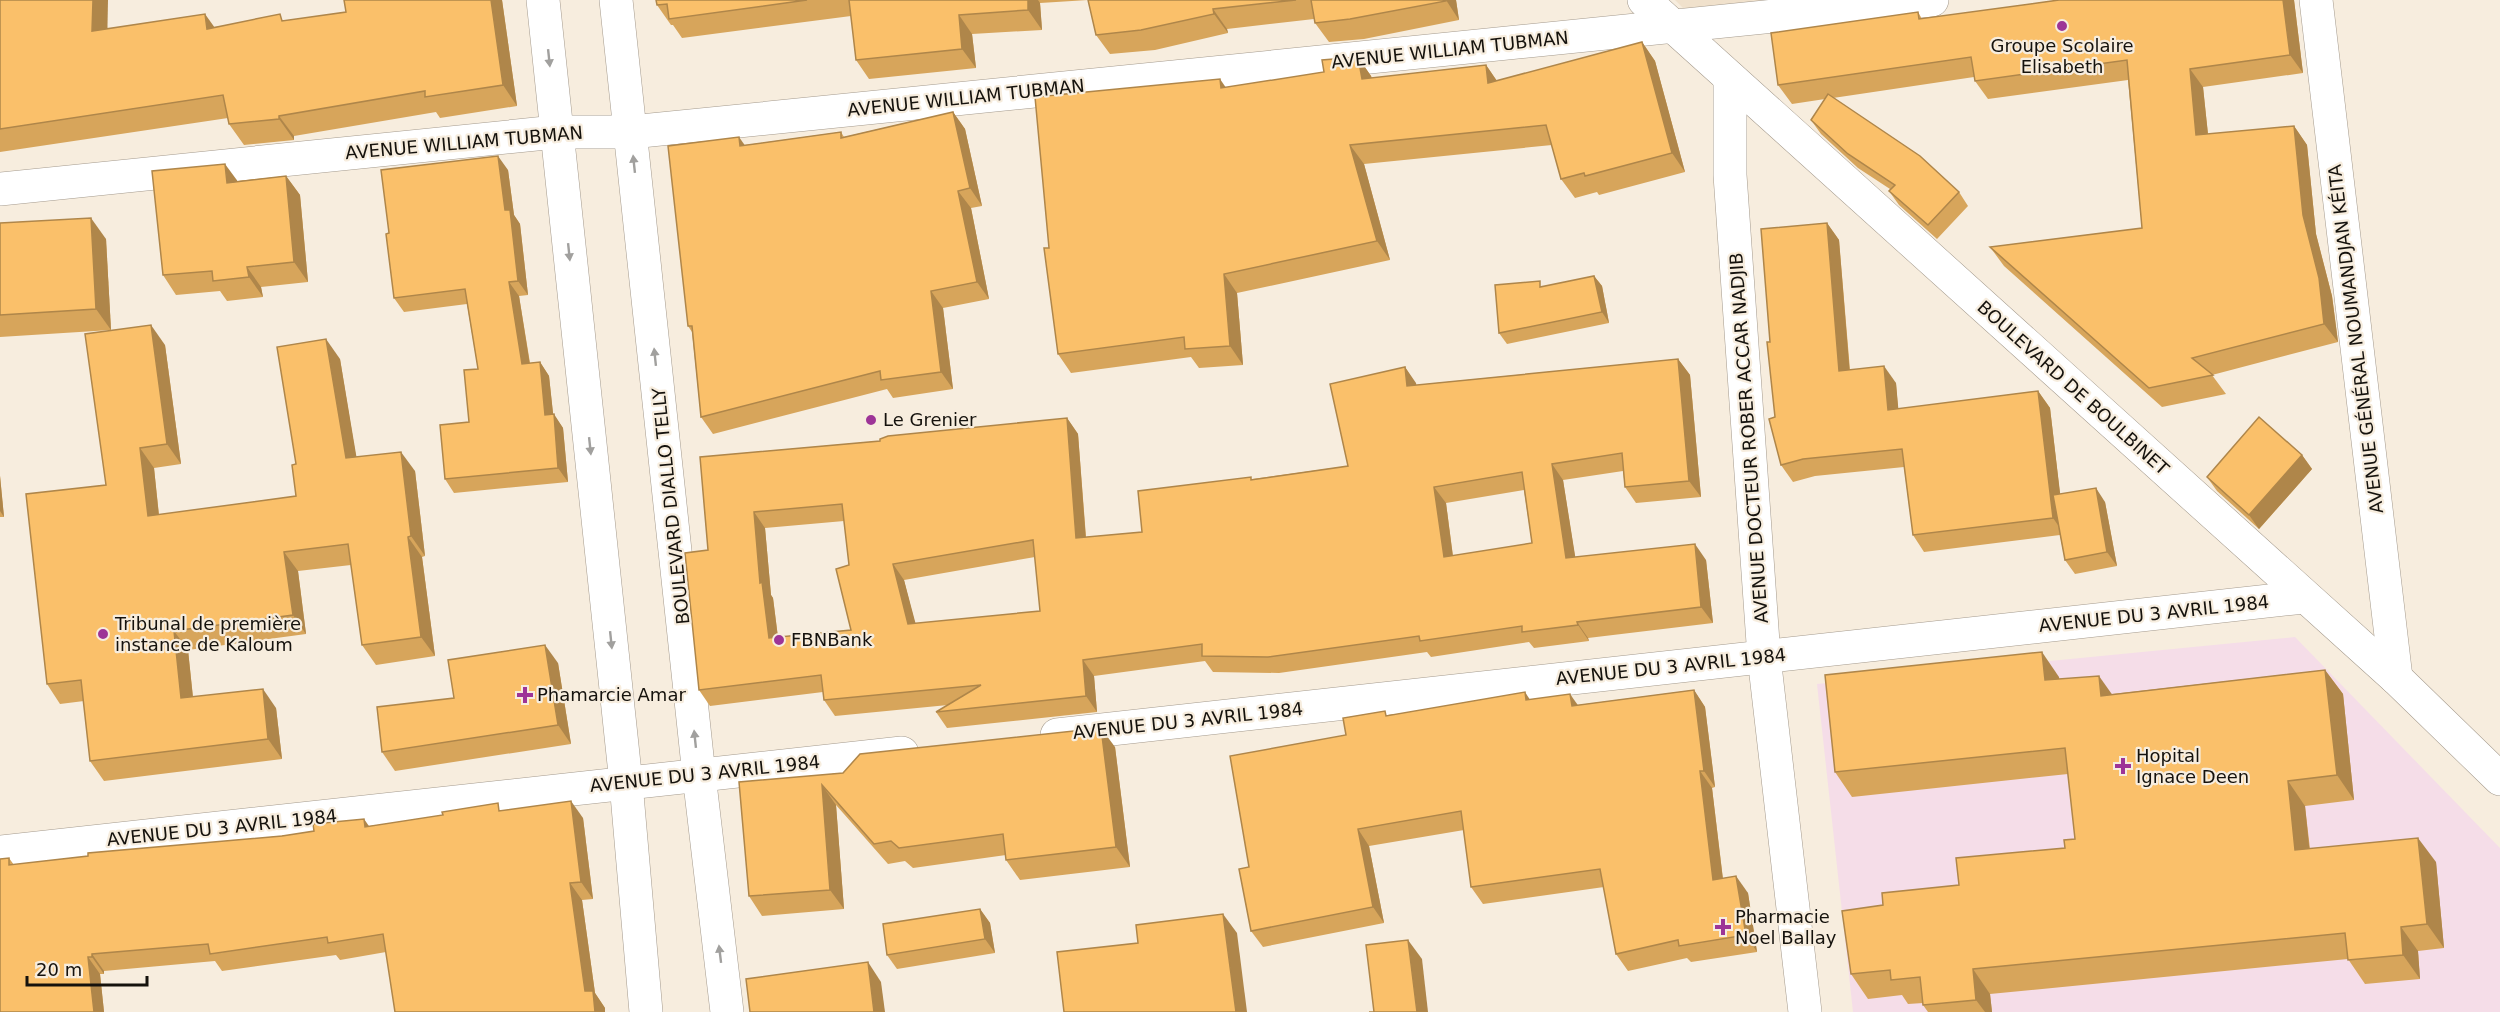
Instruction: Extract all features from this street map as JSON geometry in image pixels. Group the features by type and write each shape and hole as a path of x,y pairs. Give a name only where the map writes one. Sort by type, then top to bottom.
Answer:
{"street":[{"path":"543,0 626,783 646,1012"},
{"name":"BOULEVARD DIALLO TELLY","path":"616,0 699,775 727,1012"},
{"name":"BOULEVARD DE BOULBINET","path":"1644,0 2396,678 2500,779"},
{"name":"AVENUE WILLIAM TUBMAN","path":"0,189 556,132 631,132 1932,0"},
{"name":"AVENUE GÉNÉRAL NOUMANDJAN KÉITA","path":"2316,0 2396,678"},
{"name":"AVENUE DOCTEUR ROBER ACCAR NADJIB","path":"1730,78 1730,175 1764,657 1805,1012"},
{"name":"AVENUE DU 3 AVRIL 1984","path":"1030,738 2304,597"},
{"name":"AVENUE DU 3 AVRIL 1984","path":"0,852 936,749"}],"shaded area":[{"path":"1675,0 1851,0 1692,17"},
{"name":"Hopital Ignace Deen","path":"2295,637 2500,848 2500,1012 1853,1012 1817,684"}],"building":[{"path":"0,0 93,0 92,31 205,14 207,29 280,14 282,21 346,12 344,0 491,0 503,85 425,97 425,91 279,116 279,119 229,124 223,95 0,129"},
{"path":"656,0 807,0 669,19 667,4 657,5"},
{"path":"849,0 1028,0 1028,10 959,15 962,49 856,60"},
{"path":"1088,0 1296,0 1213,9 1214,14 1141,30 1096,35"},
{"path":"1311,0 1446,1 1350,19 1315,23"},
{"path":"2059,0 2283,0 2290,55 2190,69 2196,135 2294,126 2303,215 2319,278 2324,324 2192,358 2213,375 2149,388 1990,247 2142,228 2127,60 1975,81 1971,57 1778,85 1771,33 1918,12 1919,19"},
{"path":"1642,42 1672,153 1585,176 1584,173 1561,179 1546,125 1350,145 1377,241 1224,274 1230,346 1185,349 1184,337 1058,354 1044,248 1049,248 1035,97 1220,79 1221,88 1324,72 1322,60 1358,57 1362,79 1486,65 1488,83"},
{"path":"1828,94 1920,156 1959,192 1928,225 1889,191 1895,185 1848,154 1811,120"},
{"path":"953,112 970,188 958,191 977,282 931,291 941,372 881,380 880,371 701,417 692,326 688,326 668,146 739,137 740,146 841,132 841,138"},
{"path":"498,156 505,210 510,210 518,281 509,282 522,364 540,362 545,415 554,414 558,468 445,479 440,425 469,422 464,370 478,369 465,289 394,298 381,170"},
{"path":"225,164 227,183 286,176 294,262 247,267 249,277 213,281 212,271 163,275 152,171"},
{"path":"91,218 96,309 0,315 0,223"},
{"path":"1827,223 1839,371 1884,366 1888,410 2038,391 2053,518 1913,535 1902,449 1803,459 1781,465 1769,419 1775,417 1767,342 1770,342 1761,229"},
{"path":"1594,276 1602,312 1499,333 1495,285 1540,281 1540,287"},
{"path":"151,325 167,444 140,448 148,516 296,496 292,465 296,464 277,347 326,339 346,458 401,452 411,536 408,537 421,637 362,645 348,544 284,552 293,615 174,631 181,698 263,689 268,739 90,761 81,680 47,684 26,494 106,485 85,334"},
{"path":"1678,359 1689,481 1625,487 1622,453 1552,464 1566,558 1695,544 1701,607 1577,622 1578,625 1522,632 1522,626 1420,641 1419,636 1268,657 1202,656 1202,644 1083,660 1086,696 936,712 981,685 824,700 821,675 699,690 685,553 708,550 700,457 880,441 888,436 1067,418 1076,538 1142,532 1138,491 1251,477 1251,480 1348,466 1330,384 1405,367 1407,386","holes":["1522,472 1532,543 1444,557 1434,487","842,504 849,565 836,569 851,630 769,638 762,582 760,583 754,512","1033,540 1040,611 908,624 893,564"]},
{"path":"2259,417 2302,455 2249,515 2207,477"},
{"path":"2096,488 2107,552 2065,560 2053,495"},
{"path":"545,645 558,725 382,752 377,707 454,698 448,660"},
{"path":"2042,652 2045,680 2099,676 2101,696 2325,670 2337,775 2288,781 2295,850 2418,838 2427,924 2401,927 2403,955 2348,960 2345,933 1973,969 1976,1000 1923,1005 1920,977 1891,980 1890,970 1851,974 1842,911 1883,905 1882,893 1959,885 1956,858 2065,848 2064,840 2075,839 2065,748 1835,772 1825,675"},
{"path":"1694,690 1704,771 1700,771 1713,880 1736,876 1746,935 1679,946 1678,940 1616,954 1600,869 1471,887 1461,811 1358,829 1373,907 1251,931 1239,869 1249,867 1230,756 1346,735 1343,718 1385,711 1386,716 1525,692 1526,700 1570,694 1572,706"},
{"path":"1101,728 1116,847 1006,860 1003,834 899,848 891,841 874,844 822,785 830,890 749,896 739,782 843,773 860,754"},
{"path":"571,801 581,882 570,883 585,991 593,991 595,1012 395,1012 383,934 328,943 327,937 210,954 208,944 92,954 92,957 88,957 94,1012 0,1012 0,859 9,858 9,865 88,856 88,853 282,836 314,831 313,824 364,819 365,827 443,815 442,812 498,803 499,811"},
{"path":"980,909 985,939 887,955 883,924"},
{"path":"1223,914 1236,1012 1064,1012 1057,952 1138,943 1136,925"},
{"path":"1408,940 1417,1012 1374,1012 1366,945"},
{"path":"868,962 874,1012 750,1012 746,979"}],"place":[{"name":"Groupe Scolaire Elisabeth","path":"2062,26"},
{"name":"Le Grenier","path":"871,420"},
{"name":"Tribunal de première instance de Kaloum","path":"103,634"},
{"name":"FBNBank","path":"779,640"},
{"name":"Phamarcie Amar","path":"525,695"},
{"name":"Hopital Ignace Deen","path":"2123,766"},
{"name":"Pharmacie Noel Ballay","path":"1723,927"}]}
